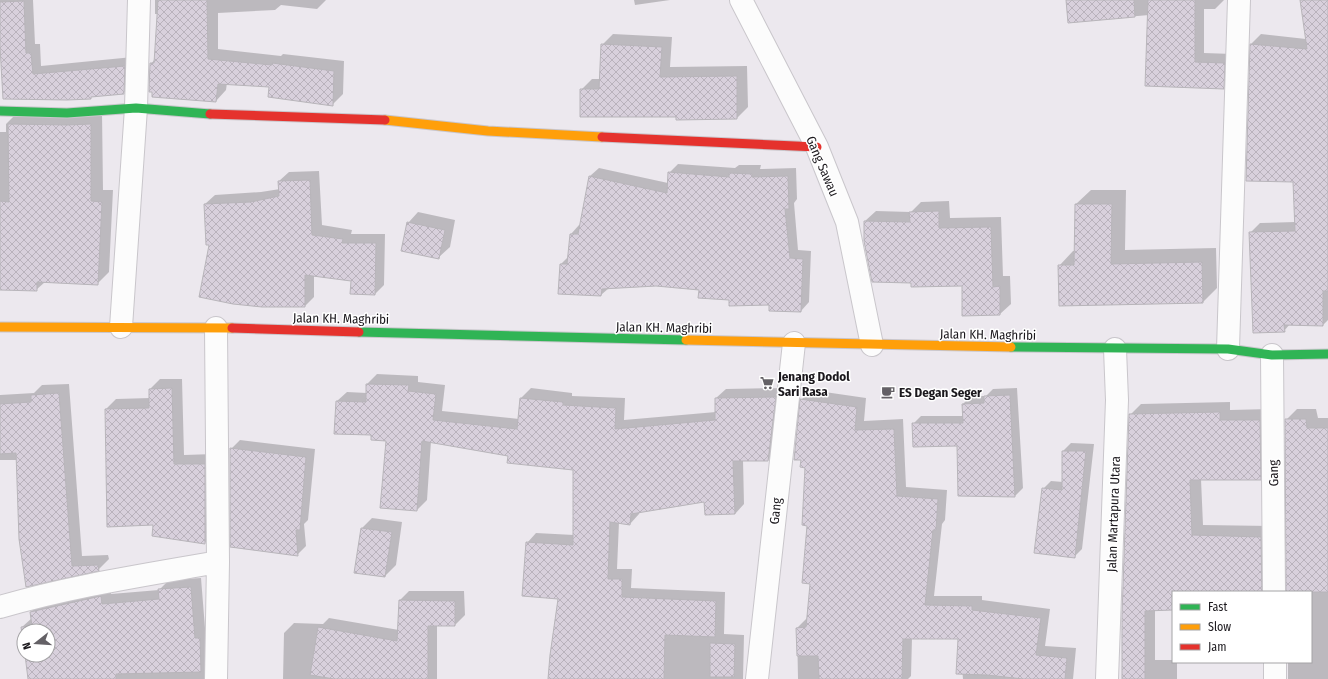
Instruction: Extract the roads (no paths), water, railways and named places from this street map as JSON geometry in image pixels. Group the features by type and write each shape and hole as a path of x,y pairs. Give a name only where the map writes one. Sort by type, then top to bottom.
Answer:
{"main road":[{"path":"0,111 67,113 136,108 213,114 391,120 488,131 817,147"},
{"name":"Jalan KH. Maghribi","path":"0,327 216,328 872,345 1115,349 1228,349 1272,354 1328,354"}],"street":[{"path":"121,327 136,108 139,0"},
{"name":"Gang Sawau","path":"741,0 817,147 846,222 872,345"},
{"path":"1228,349 1239,0"},
{"path":"216,328 218,562 216,679"},
{"name":"Gang","path":"757,679 794,343"},
{"name":"Jalan Martapura Utara","path":"1107,679 1117,400 1115,349"},
{"name":"Gang","path":"1272,354 1274,591"},
{"path":"0,607 29,598 115,580 218,562"},
{"path":"1275,663 1275,679"}],"place":[{"name":"Jenang Dodol Sari Rasa","path":"767,383"},
{"name":"ES Degan Seger","path":"888,392"}]}
